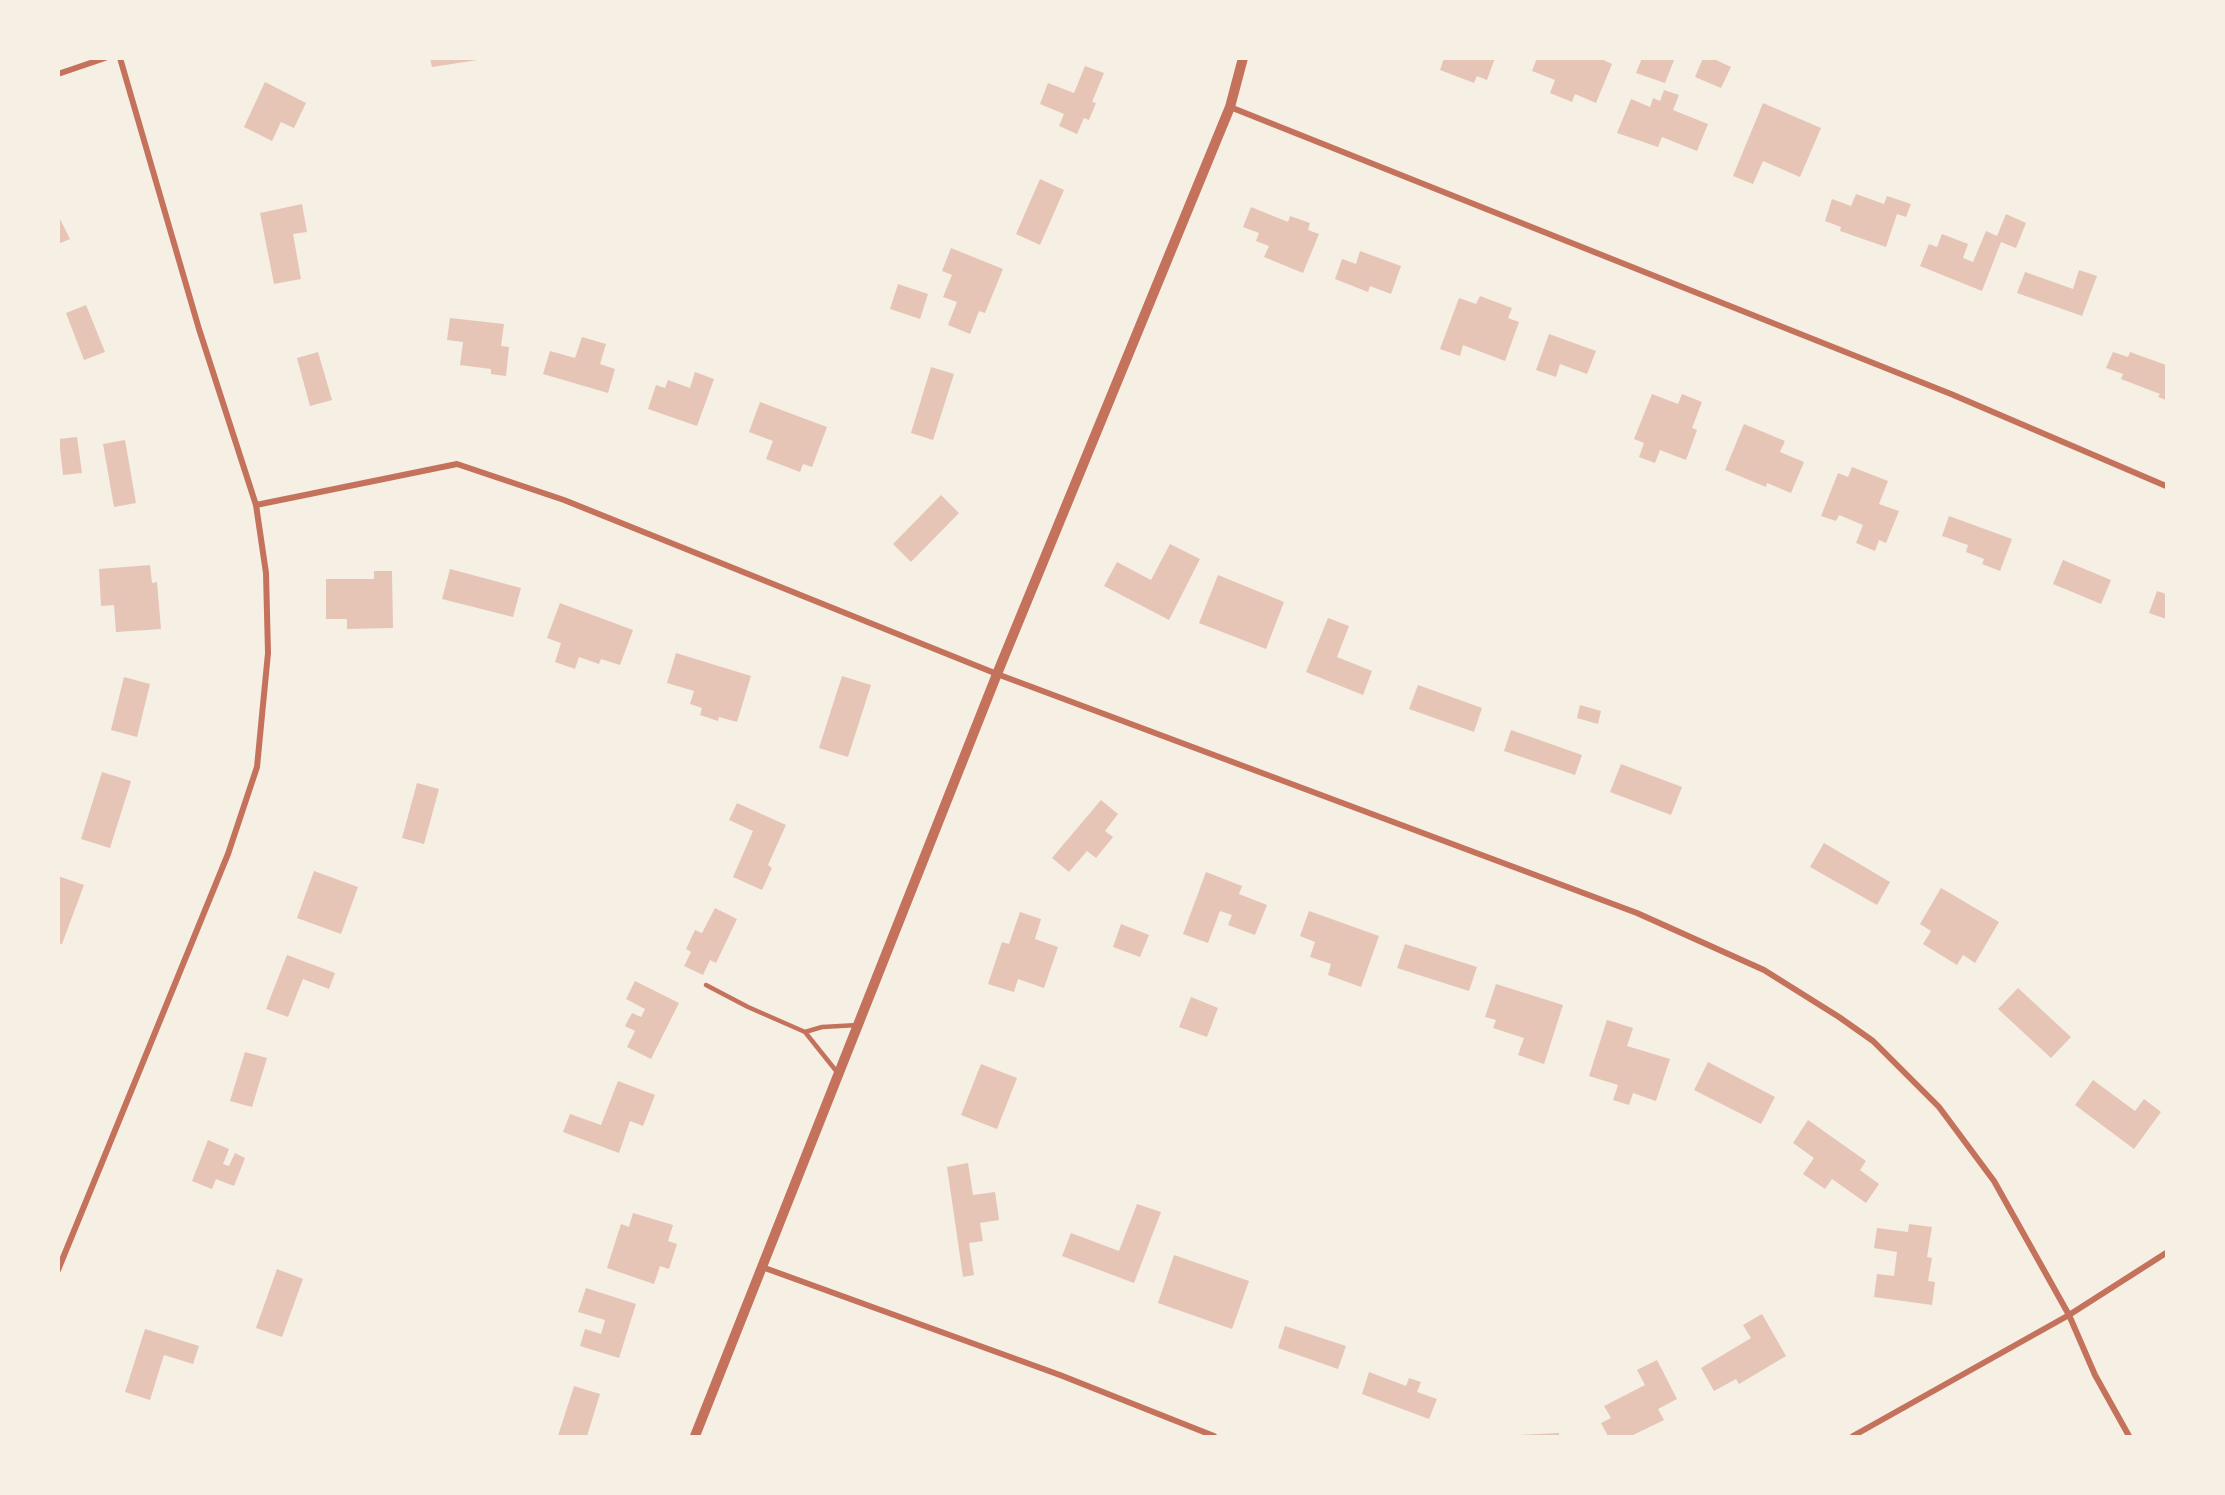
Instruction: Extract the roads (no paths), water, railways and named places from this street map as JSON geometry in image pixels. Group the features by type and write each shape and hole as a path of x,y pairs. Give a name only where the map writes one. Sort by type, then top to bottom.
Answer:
{"street":[{"path":"58,74 105,58"},
{"path":"58,1270 228,854 257,767 268,653 266,573 256,505 196,318 120,58"},
{"path":"695,1437 997,674 1230,107 1243,58"},
{"path":"1230,107 1951,394 2166,486"},
{"path":"256,505 458,464 564,500 997,674 1637,913 1764,970 1873,1041 1939,1107 1994,1181 2069,1316 2095,1375 2128,1437"},
{"path":"1852,1437 2069,1316 2166,1253"},
{"path":"762,1267 1060,1375 1214,1437"}],"lane":[{"path":"706,985 805,1032 839,1074"},
{"path":"805,1032 822,1027 858,1025"}]}
